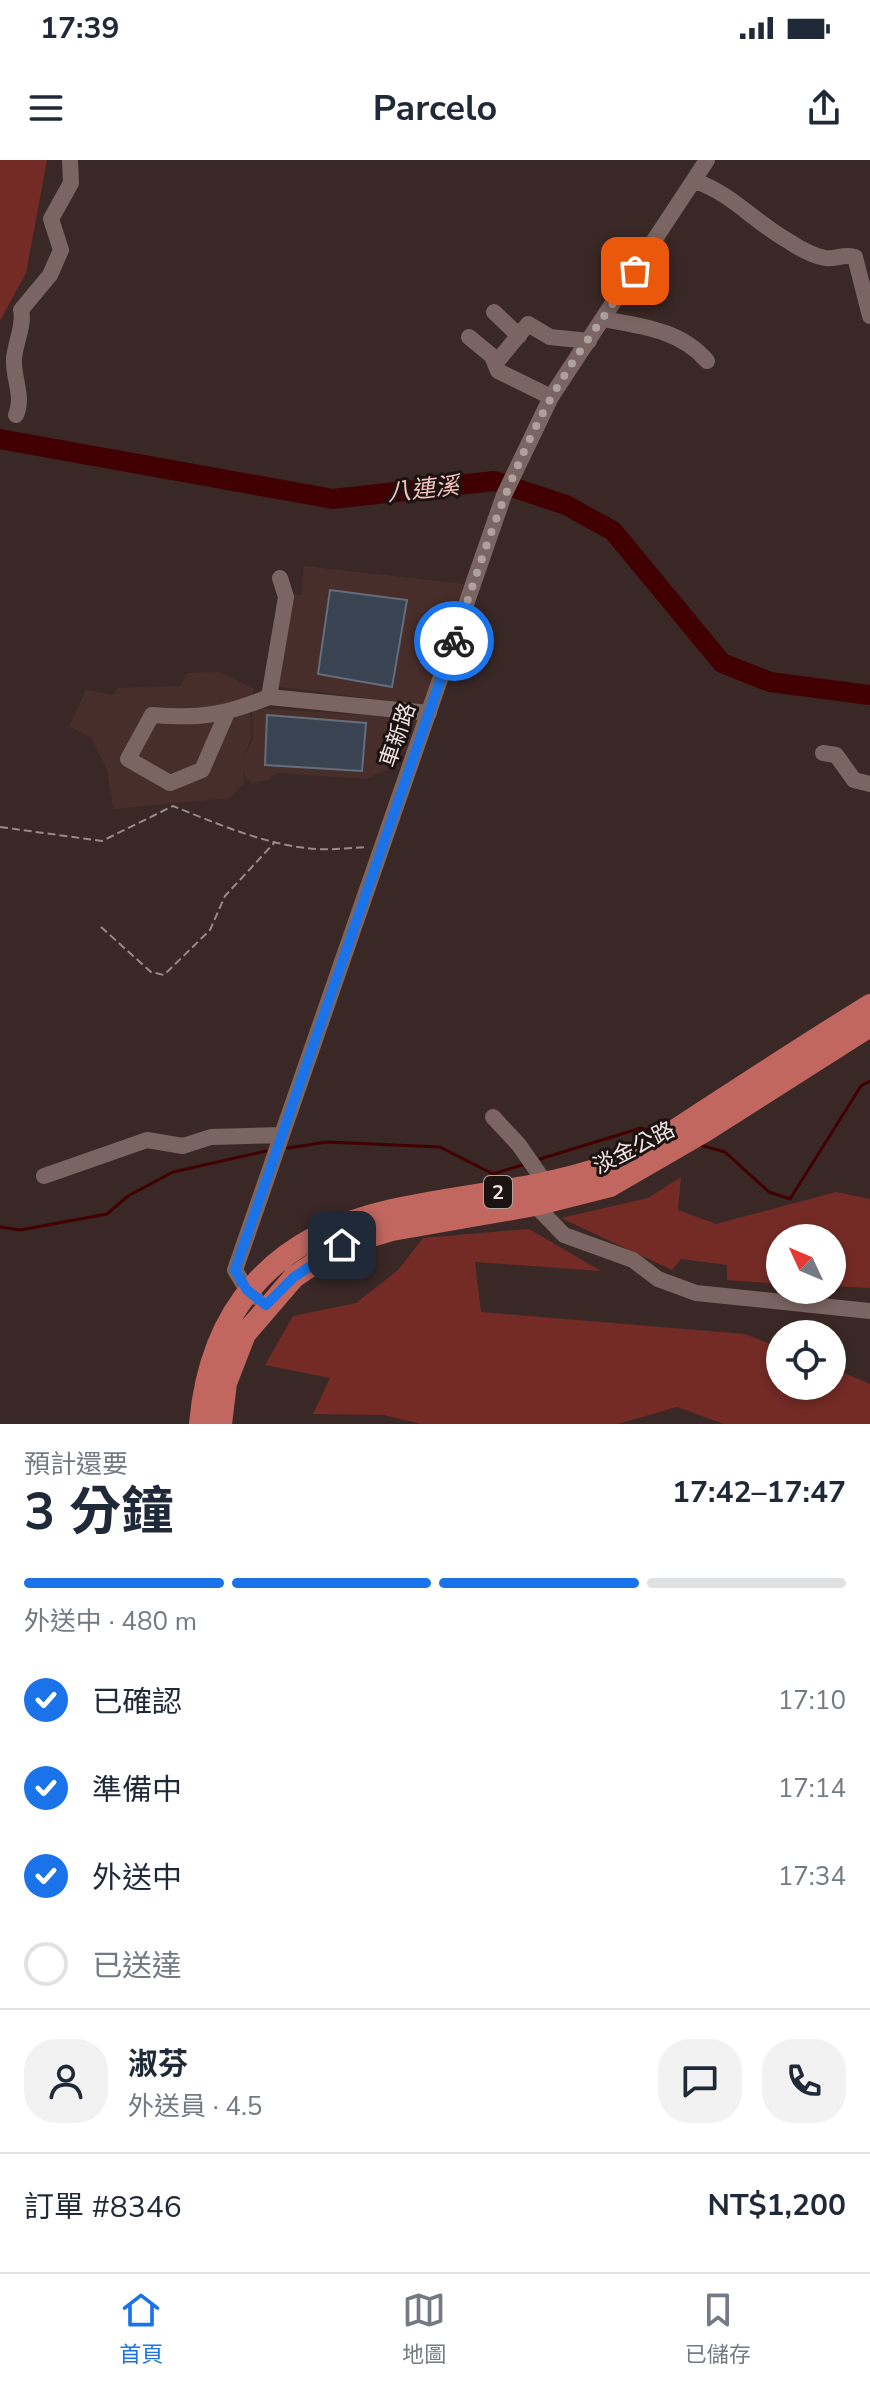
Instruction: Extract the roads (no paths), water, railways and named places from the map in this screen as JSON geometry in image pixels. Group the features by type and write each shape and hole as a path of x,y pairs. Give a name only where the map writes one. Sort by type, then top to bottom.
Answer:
{"main road":[{"name":"淡金公路","path":"200,1424 203,1387 220,1333 247,1290 279,1261 341,1225 387,1211 610,1165 870,1005"},
{"name":"淡金公路","path":"221,1424 226,1383 245,1334 266,1305 294,1277 342,1245 392,1230 535,1205 622,1179 705,1131 870,1026"}],"street":[{"path":"16,415 21,403 13,373 23,318 21,310 50,275 61,250 51,219 71,183 70,160"},
{"name":"車新路","path":"247,1290 235,1270 504,495 551,397 707,160"},
{"path":"695,181 720,189 740,203 755,220 792,244 827,259 845,254 855,257 870,316"},
{"path":"494,312 519,336"},
{"path":"603,319 667,332 696,349 707,361"},
{"path":"495,364 528,324 550,337 589,341"},
{"path":"469,337 492,356 498,371 551,397"},
{"path":"269,697 286,597 280,578"},
{"path":"226,715 202,770 170,783 128,759 152,715 193,718 226,715 269,697 429,713"},
{"path":"823,753 836,755 854,780 870,784"},
{"path":"493,1117 519,1145 544,1181"},
{"path":"44,1176 147,1140 183,1146 211,1137 276,1151"},
{"path":"535,1205 564,1235 633,1260 658,1279 696,1293 870,1311"},
{"path":"247,1290 266,1305"}],"waterway":[{"name":"八連溪","path":"0,439 333,499 494,481 566,505 613,531 722,663 770,682 870,695"},
{"path":"700,1145 725,1152 769,1192 790,1199 861,1086 870,1081"},
{"path":"540,1159 641,1128 652,1131"},
{"path":"288,1148 327,1142 440,1147 493,1174 522,1165"},
{"path":"0,1227 20,1230 107,1214 128,1196 173,1172 266,1151"}]}
